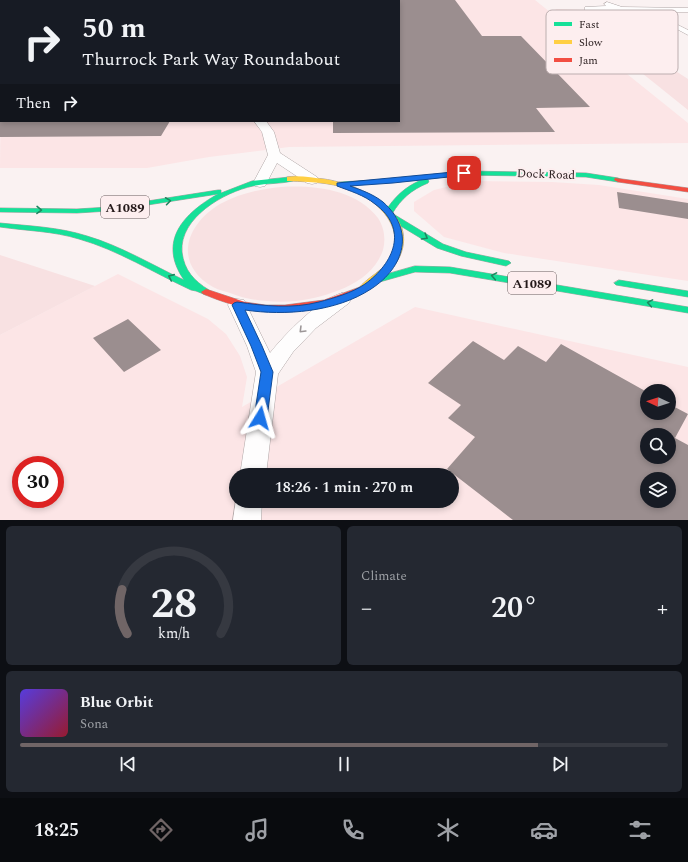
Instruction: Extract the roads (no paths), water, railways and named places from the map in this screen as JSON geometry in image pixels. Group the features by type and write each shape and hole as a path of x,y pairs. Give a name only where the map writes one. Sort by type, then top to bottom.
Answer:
{"main road":[{"name":"Dock Road","path":"339,184 491,172 578,175 688,190"},
{"name":"Dock Road","path":"390,214 393,202 401,195 432,177"},
{"path":"0,225 67,233 102,244 129,255 161,273 206,293 237,305 264,309 291,310 319,306 344,298 367,287 384,272 395,258 399,243 398,229 390,214 379,203 368,195 339,184 312,180 290,179 254,184 217,197 204,205 184,225 178,236 176,248 177,260 182,272 192,284 206,293"},
{"name":"Dock Road","path":"660,186 688,182"},
{"name":"A1089","path":"0,210 77,211 109,209 202,196 254,184"},
{"name":"A1089","path":"390,214 439,245 453,251 472,257 514,264"},
{"name":"A1089","path":"376,280 415,269 450,270 688,310"},
{"path":"611,281 688,294"}],"street":[{"path":"600,0 616,8"},
{"path":"680,3 688,9"},
{"path":"588,10 587,8 688,9"},
{"path":"678,28 688,33"},
{"path":"261,122 268,132 274,155 312,180"},
{"path":"254,184 274,155"},
{"path":"267,372 286,347 309,323 344,298"},
{"path":"237,305 257,346 267,372 254,468"},
{"path":"247,520 249,508"}]}
